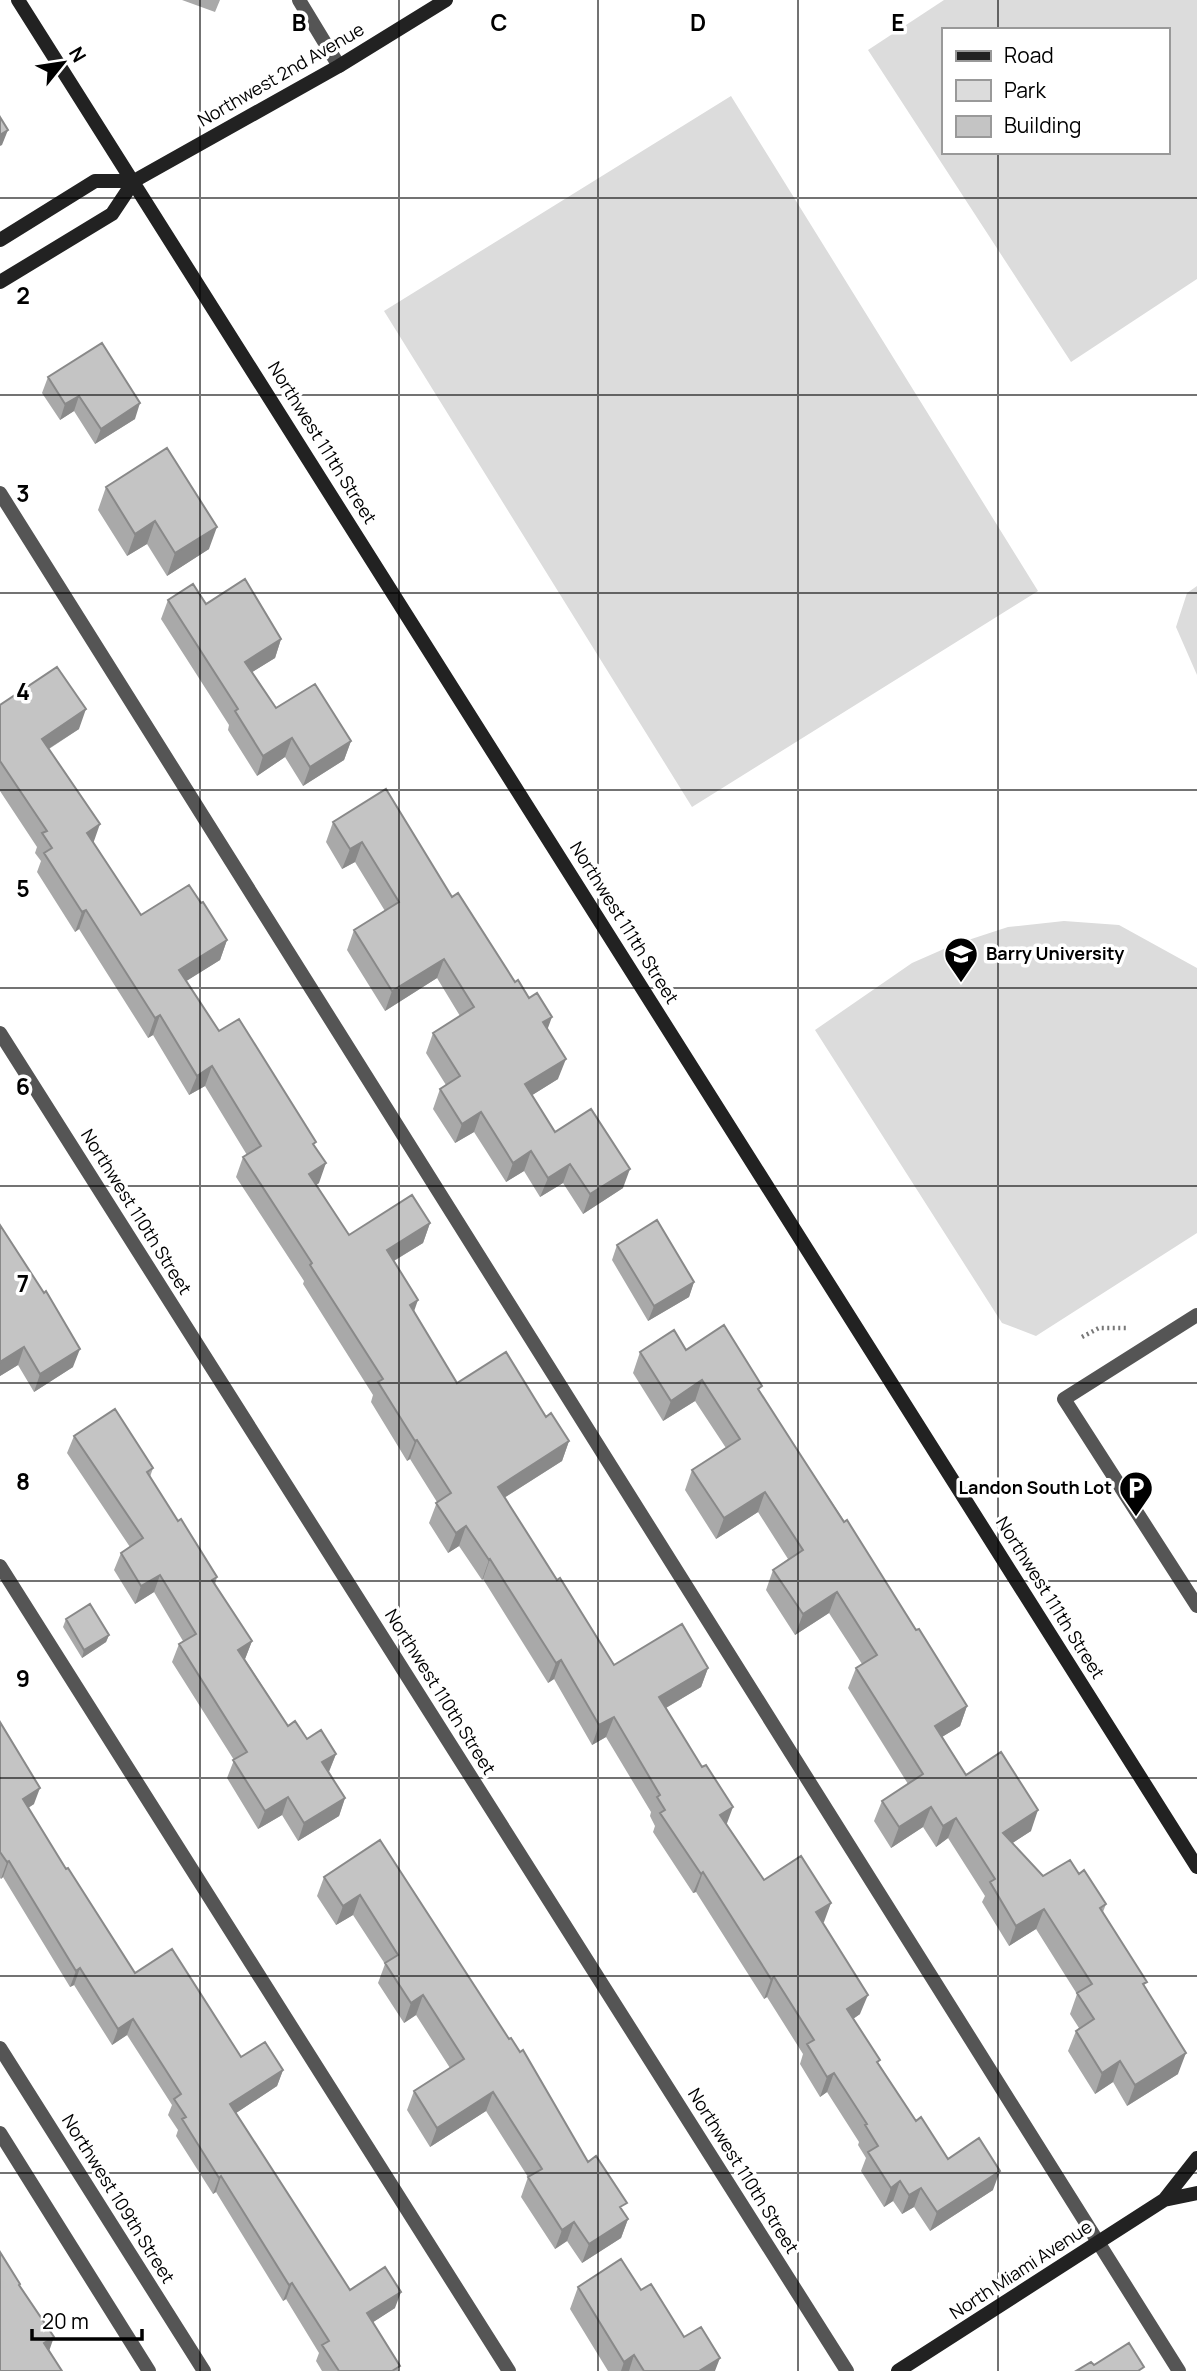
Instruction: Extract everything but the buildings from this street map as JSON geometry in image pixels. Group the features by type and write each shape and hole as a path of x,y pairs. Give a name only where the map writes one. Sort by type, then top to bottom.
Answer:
{"street":[{"name":"Northwest 111th Street","path":"18,0 1197,1867"},
{"path":"299,0 340,66"},
{"name":"Northwest 2nd Avenue","path":"0,282 112,214 134,181 340,66 446,0"},
{"name":"Northwest 2nd Avenue","path":"0,240 95,181 134,181"},
{"path":"0,492 1179,2371"},
{"name":"Northwest 110th Street","path":"0,1033 847,2371"},
{"path":"1197,1315 1064,1399 1197,1606"},
{"path":"0,1566 509,2371"},
{"name":"Northwest 109th Street","path":"1,2053 201,2370"},
{"path":"0,2133 149,2371"},
{"name":"North Miami Avenue","path":"898,2371 1164,2200 1197,2158"},
{"name":"North Miami Avenue","path":"1164,2200 1197,2193"}],"green space":[{"path":"944,0 1197,0 1197,279 1071,362 868,50"},
{"path":"731,96 1038,591 692,807 384,311"},
{"path":"1197,586 1197,675 1176,627 1187,593"},
{"path":"1064,921 1119,925 1197,968 1197,1233 1036,1336 1002,1323 815,1030 912,963 953,945 1008,927"}],"place":[{"name":"Barry University","path":"961,984"},
{"name":"Landon South Lot","path":"1136,1518"}]}
